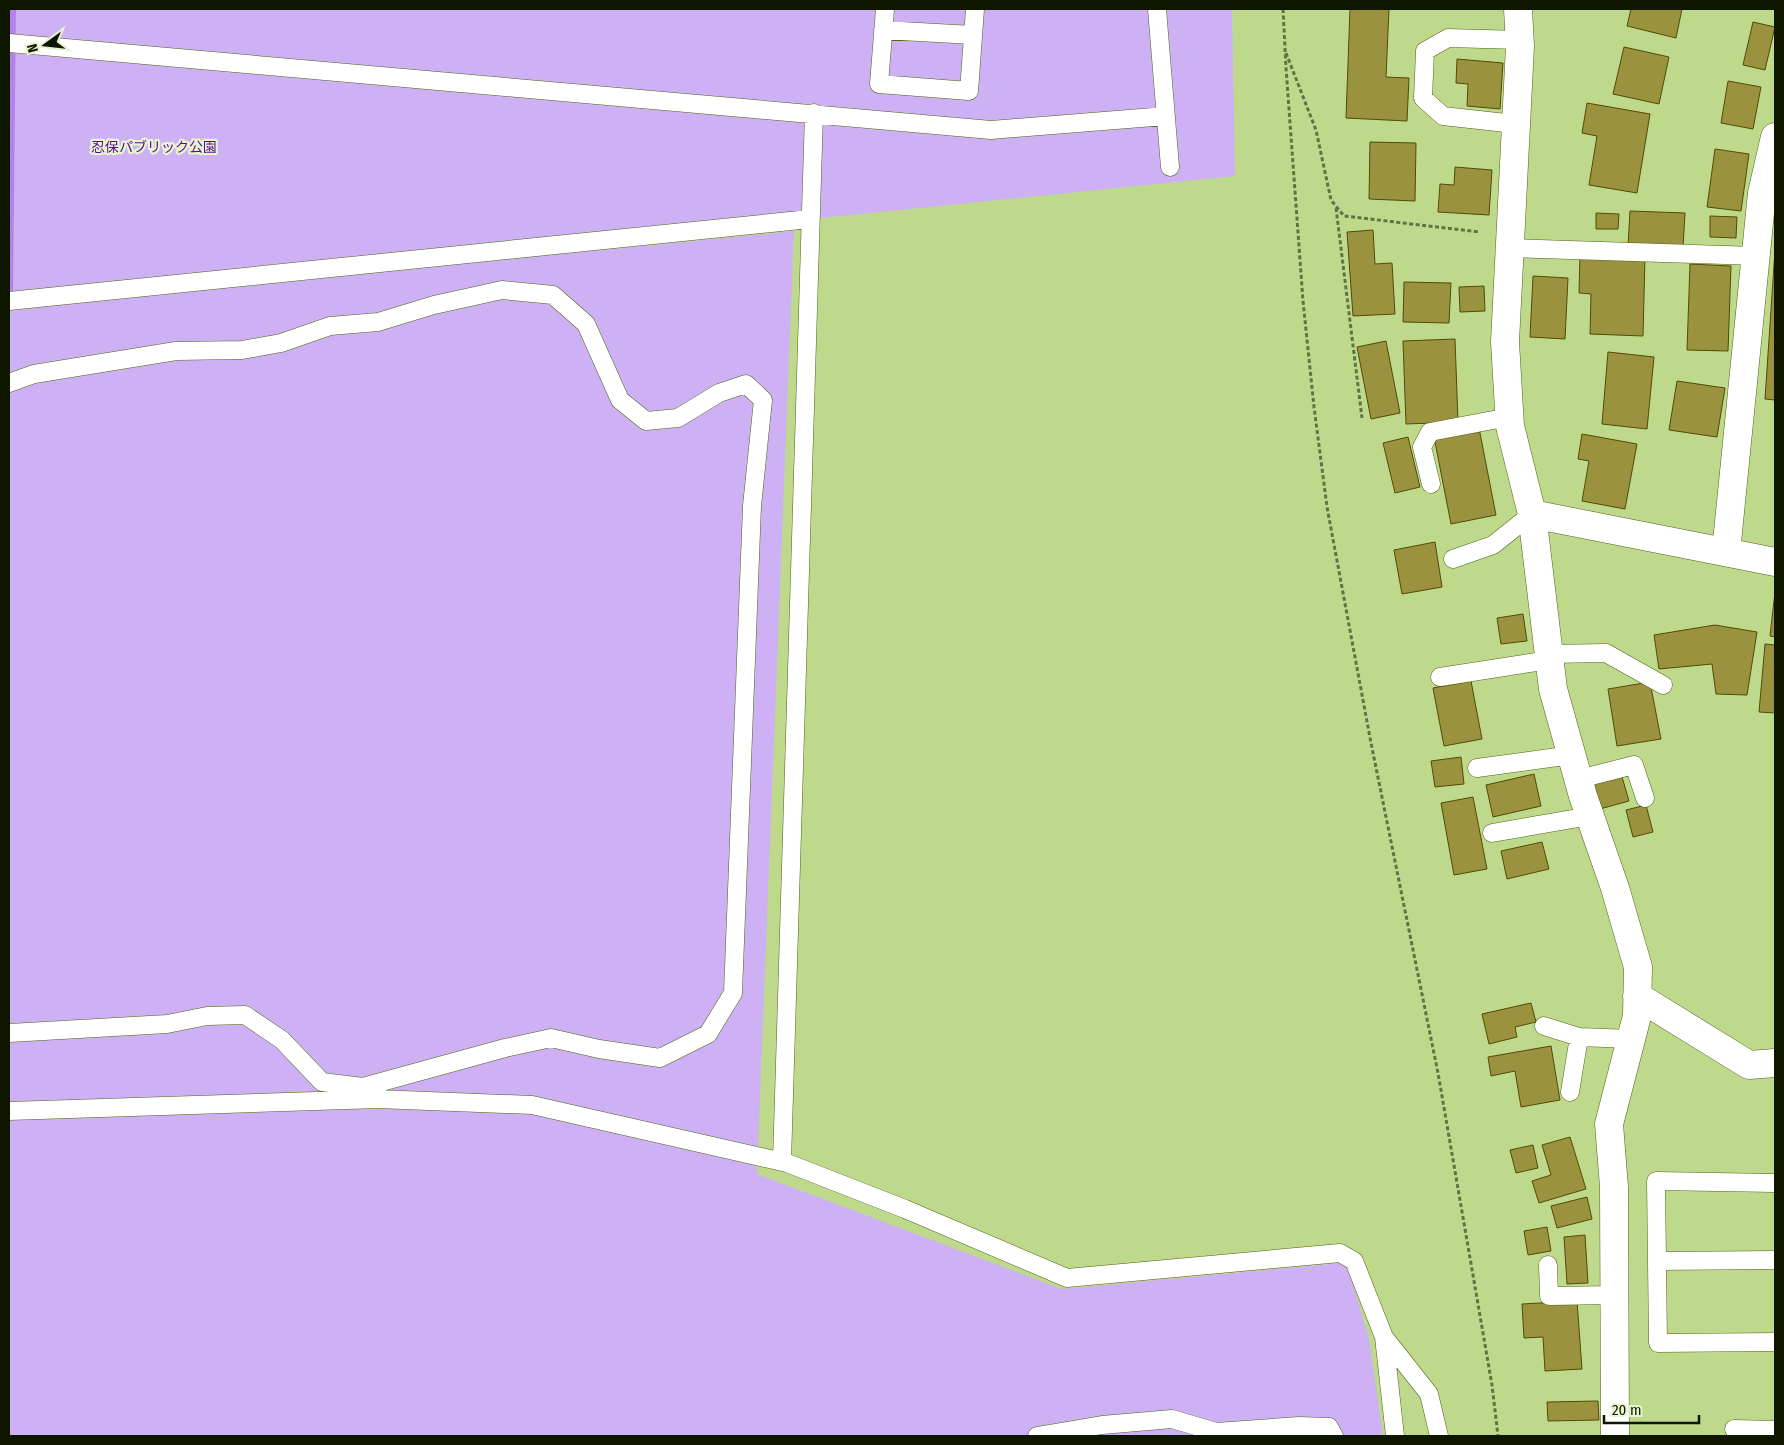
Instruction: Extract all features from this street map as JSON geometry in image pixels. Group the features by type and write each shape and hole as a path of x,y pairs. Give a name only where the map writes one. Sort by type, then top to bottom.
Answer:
{"street":[{"path":"1518,9 1520,40 1505,342 1510,426 1532,514 1553,689 1575,767 1615,888 1638,967 1637,1016 1609,1124 1614,1187 1615,1436"},
{"path":"1726,552 1762,193 1775,138"},
{"path":"1532,514 1775,562"},
{"path":"1637,996 1749,1065 1775,1064"}],"lane":[{"path":"885,9 879,84 969,91 975,9"},
{"path":"1157,9 1170,167"},
{"path":"883,30 973,35"},
{"path":"1515,124 1442,116 1424,98 1425,51 1448,38 1520,40"},
{"path":"9,43 991,130 1166,116"},
{"path":"814,113 782,1161 905,1209 1067,1278 1340,1253 1354,1260 1384,1337 1395,1436"},
{"path":"9,300 810,219"},
{"path":"1510,242 1756,256"},
{"path":"9,383 34,374 176,351 242,350 281,343 330,326 378,322 434,305 502,290 553,295 586,324 620,400 646,421 678,418 719,393 746,384 763,400 752,506 733,993 708,1034 660,1058 599,1049 551,1038 505,1048 363,1087 322,1082 282,1040 245,1015 206,1016 167,1024 9,1033"},
{"path":"1431,484 1422,447 1430,432 1509,417"},
{"path":"1453,559 1493,545 1532,514"},
{"path":"1440,677 1549,657 1606,653 1664,685"},
{"path":"1477,768 1634,765 1645,798"},
{"path":"1492,833 1590,816"},
{"path":"1544,1026 1579,1037 1631,1039"},
{"path":"1570,1092 1579,1037"},
{"path":"9,1111 378,1099 532,1105 787,1163"},
{"path":"1775,1182 1656,1181 1658,1343 1775,1342"},
{"path":"1657,1261 1775,1260"},
{"path":"1548,1265 1549,1296 1615,1295"},
{"path":"1384,1337 1429,1394 1439,1436"},
{"path":"1037,1436 1102,1425 1172,1418 1216,1432 1300,1426 1330,1427 1334,1436"},
{"path":"1734,1429 1775,1430"}],"path":[{"path":"1283,9 1303,301 1327,507 1371,743 1438,1073 1492,1385 1498,1436"},
{"path":"1285,51 1316,130 1331,200 1344,216 1510,242"},
{"path":"1336,206 1362,418"}],"green space":[{"name":"忍保パブリック公園","path":"14,9 1232,9 1235,176 13,300 16,11"},
{"path":"794,231 757,1174 1062,1289 1341,1263 1348,1267 1369,1339 1383,1436 9,1436 9,308"}],"shaded area":[{"path":"9,9 16,9 13,300 9,301"}],"building":[{"path":"1350,9 1389,9 1386,77 1409,78 1407,121 1346,118"},
{"path":"1631,9 1682,9 1676,38 1627,26"},
{"path":"1753,22 1775,27 1765,70 1743,65"},
{"path":"1624,47 1669,57 1659,104 1613,94"},
{"path":"1457,59 1503,63 1500,109 1467,106 1468,84 1456,83"},
{"path":"1728,81 1761,87 1753,129 1721,123"},
{"path":"1587,103 1650,114 1637,193 1589,185 1597,136 1582,133"},
{"path":"1370,142 1416,143 1415,201 1369,199"},
{"path":"1715,149 1749,154 1741,211 1707,207"},
{"path":"1455,167 1492,170 1489,215 1438,212 1440,184 1454,185"},
{"path":"1630,211 1685,213 1683,248 1628,246"},
{"path":"1596,213 1619,214 1618,229 1596,229"},
{"path":"1710,216 1737,217 1736,238 1710,237"},
{"path":"1373,230 1375,264 1392,263 1395,314 1353,316 1347,232"},
{"path":"1775,250 1775,400 1765,399"},
{"path":"1580,255 1645,257 1643,336 1590,334 1591,294 1579,293"},
{"path":"1690,264 1731,266 1728,351 1687,350"},
{"path":"1533,276 1568,278 1565,339 1530,337"},
{"path":"1404,282 1451,283 1449,323 1403,322"},
{"path":"1484,286 1485,311 1460,312 1459,287"},
{"path":"1455,339 1458,422 1406,424 1403,341"},
{"path":"1386,341 1400,413 1371,419 1357,347"},
{"path":"1608,352 1654,357 1647,429 1602,424"},
{"path":"1677,381 1725,388 1717,437 1669,430"},
{"path":"1479,428 1496,515 1451,524 1434,437"},
{"path":"1582,434 1637,444 1625,509 1582,501 1589,461 1578,459"},
{"path":"1408,437 1420,487 1395,493 1383,443"},
{"path":"1435,542 1442,587 1402,594 1394,550"},
{"path":"1775,592 1775,637 1770,636"},
{"path":"1523,614 1527,641 1501,644 1497,618"},
{"path":"1715,625 1757,632 1747,695 1716,694 1712,664 1659,669 1654,635"},
{"path":"1765,644 1775,645 1775,713 1759,712"},
{"path":"1471,681 1482,739 1444,746 1433,688"},
{"path":"1650,682 1661,739 1617,746 1608,689"},
{"path":"1461,757 1464,784 1435,787 1431,761"},
{"path":"1620,770 1629,801 1600,809 1592,779"},
{"path":"1534,774 1541,806 1493,817 1486,785"},
{"path":"1473,797 1487,869 1454,875 1441,803"},
{"path":"1646,805 1653,832 1633,837 1626,810"},
{"path":"1542,842 1549,869 1507,879 1501,851"},
{"path":"1531,1003 1536,1022 1515,1027 1517,1037 1489,1044 1482,1014"},
{"path":"1551,1046 1560,1100 1521,1107 1515,1071 1491,1076 1488,1057"},
{"path":"1570,1137 1586,1189 1539,1203 1532,1181 1551,1175 1542,1145"},
{"path":"1533,1145 1538,1168 1516,1173 1510,1150"},
{"path":"1587,1197 1592,1219 1557,1228 1551,1206"},
{"path":"1547,1227 1551,1251 1528,1255 1524,1231"},
{"path":"1585,1235 1588,1283 1567,1284 1564,1237"},
{"path":"1577,1301 1582,1369 1545,1371 1543,1337 1524,1338 1522,1304"},
{"path":"1598,1401 1599,1420 1548,1421 1547,1402"}]}
